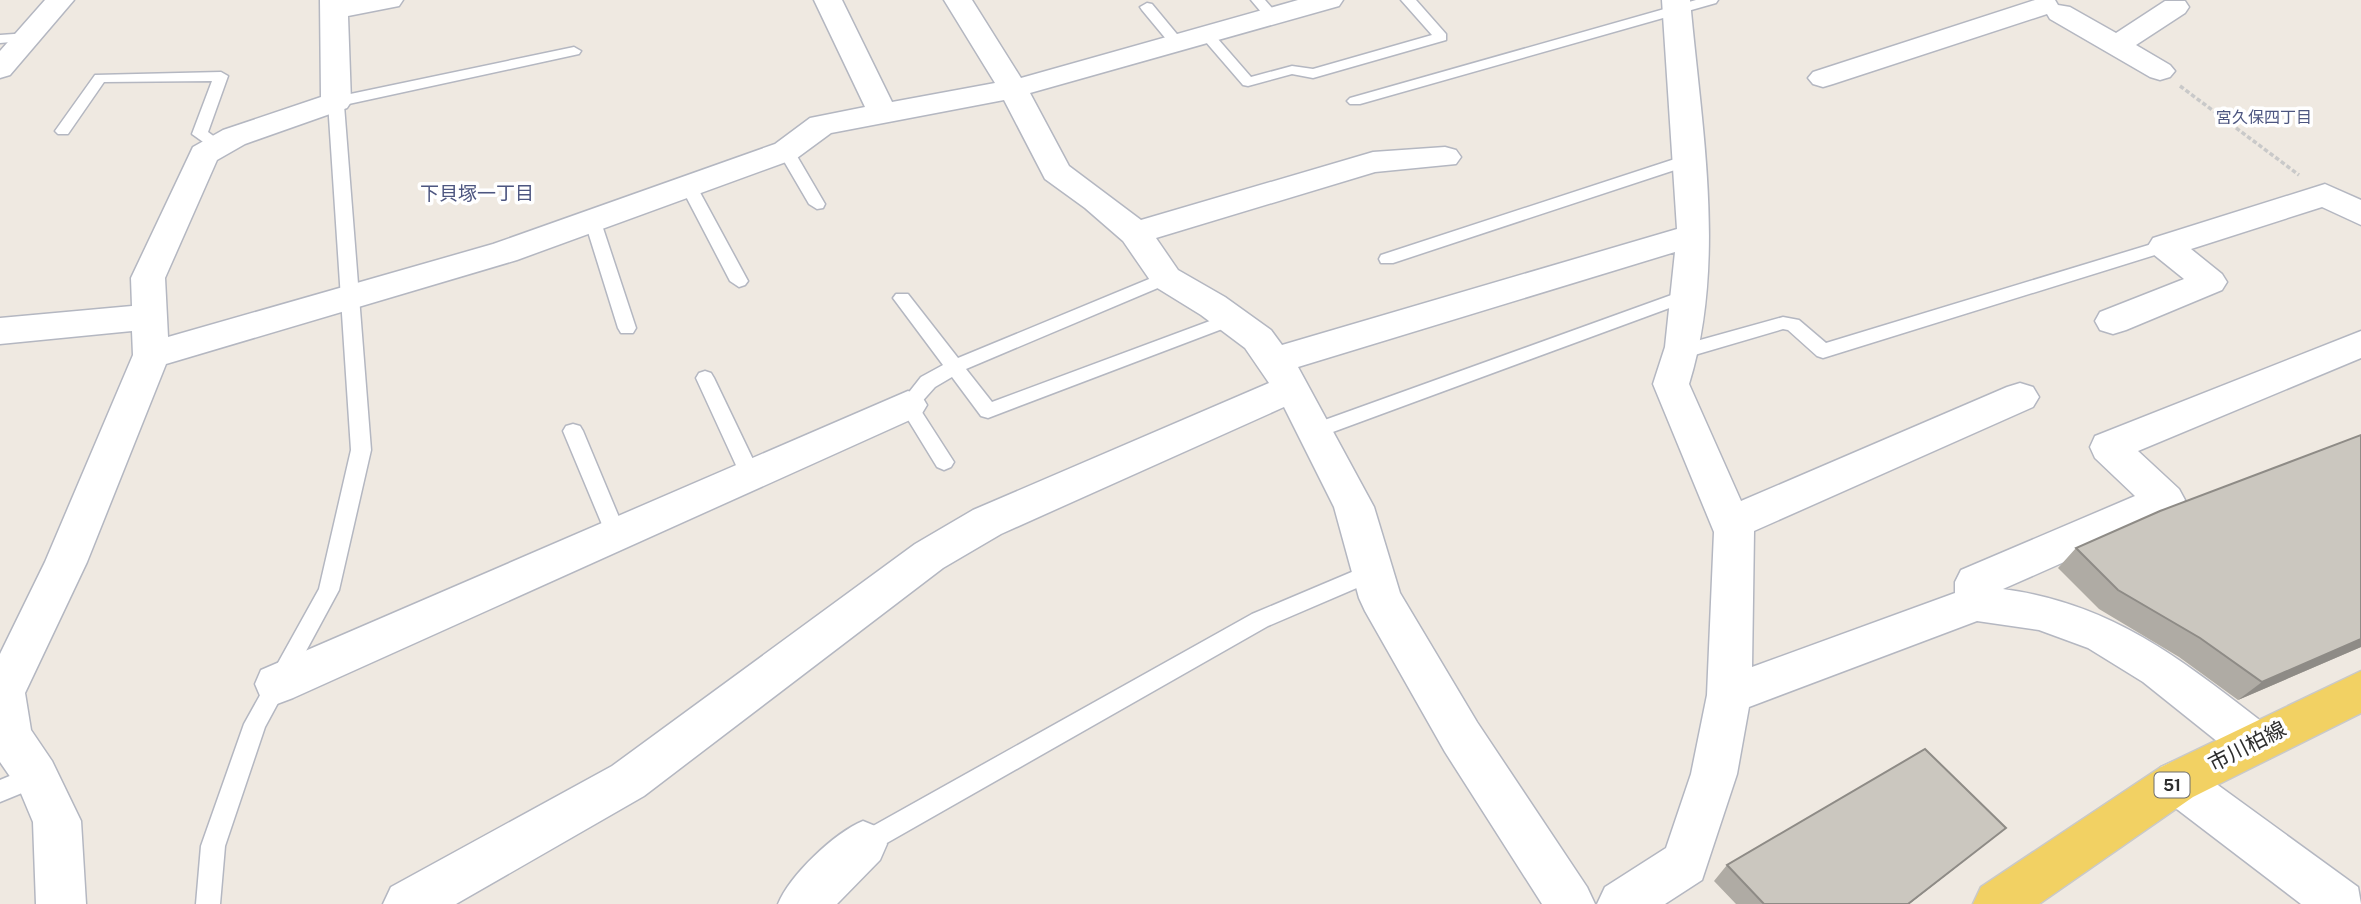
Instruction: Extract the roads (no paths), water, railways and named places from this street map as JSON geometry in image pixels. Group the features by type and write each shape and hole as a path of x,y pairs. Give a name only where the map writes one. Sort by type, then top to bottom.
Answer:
{"main road":[{"name":"市川柏線","path":"1998,904 2177,782 2361,691"}],"street":[{"path":"0,69 60,0"},
{"path":"61,904 57,821 18,784 3,693 66,562 150,336 148,278 204,154 234,137 336,102 335,5 389,0"},
{"path":"828,0 883,114"},
{"path":"0,331 150,336 350,299 505,252 786,150 821,125 1013,89 1206,34 1265,8 1329,0"},
{"path":"1622,904 1685,863 1714,774 1729,695 1734,532 1671,384 1681,352 1694,235 1687,160 1688,3"},
{"path":"969,4 1056,172 1096,200 1135,233 1166,278 1232,319 1258,339 1283,375 1354,507 1380,598 1461,737 1570,904"},
{"path":"1823,78 2055,5 2116,46 2161,71"},
{"path":"2116,46 2175,7"},
{"path":"1135,233 1374,162 1446,157"},
{"path":"2165,246 2325,195 2361,214"},
{"path":"408,904 454,892 628,781 929,556 987,522 1283,375 1694,235"},
{"path":"2113,321 2210,282 2165,246"},
{"path":"1976,603 1976,582 2165,499 2109,447 2361,344"},
{"path":"1731,523 2020,397"},
{"path":"277,684 908,404"},
{"path":"1729,695 1976,603 2042,612 2103,635 2158,668 2253,743"},
{"path":"2177,782 2342,904"},
{"path":"803,904 863,844"}],"lane":[{"path":"1206,34 1248,82 1292,70 1313,74 1441,37 1408,0"},
{"path":"1355,102 1688,3"},
{"path":"1147,7 1176,42"},
{"path":"0,39 29,37"},
{"path":"208,904 214,846 255,724 329,590 361,450 336,102 573,51"},
{"path":"63,131 100,78 221,76 200,134 219,146"},
{"path":"786,150 817,204"},
{"path":"1387,259 1687,160"},
{"path":"688,185 739,281"},
{"path":"592,219 627,328"},
{"path":"1681,352 1783,323 1793,324 1823,351 2165,246"},
{"path":"944,462 908,404 928,383 954,367 1166,278"},
{"path":"1315,431 1688,295"},
{"path":"902,298 988,411 1232,319"},
{"path":"705,378 750,474"},
{"path":"573,431 616,534"},
{"path":"863,844 1260,620 1373,572"}],"district":[{"name":"宮久保四丁目","path":"2264,117"},
{"name":"下貝塚一丁目","path":"477,193"}]}
